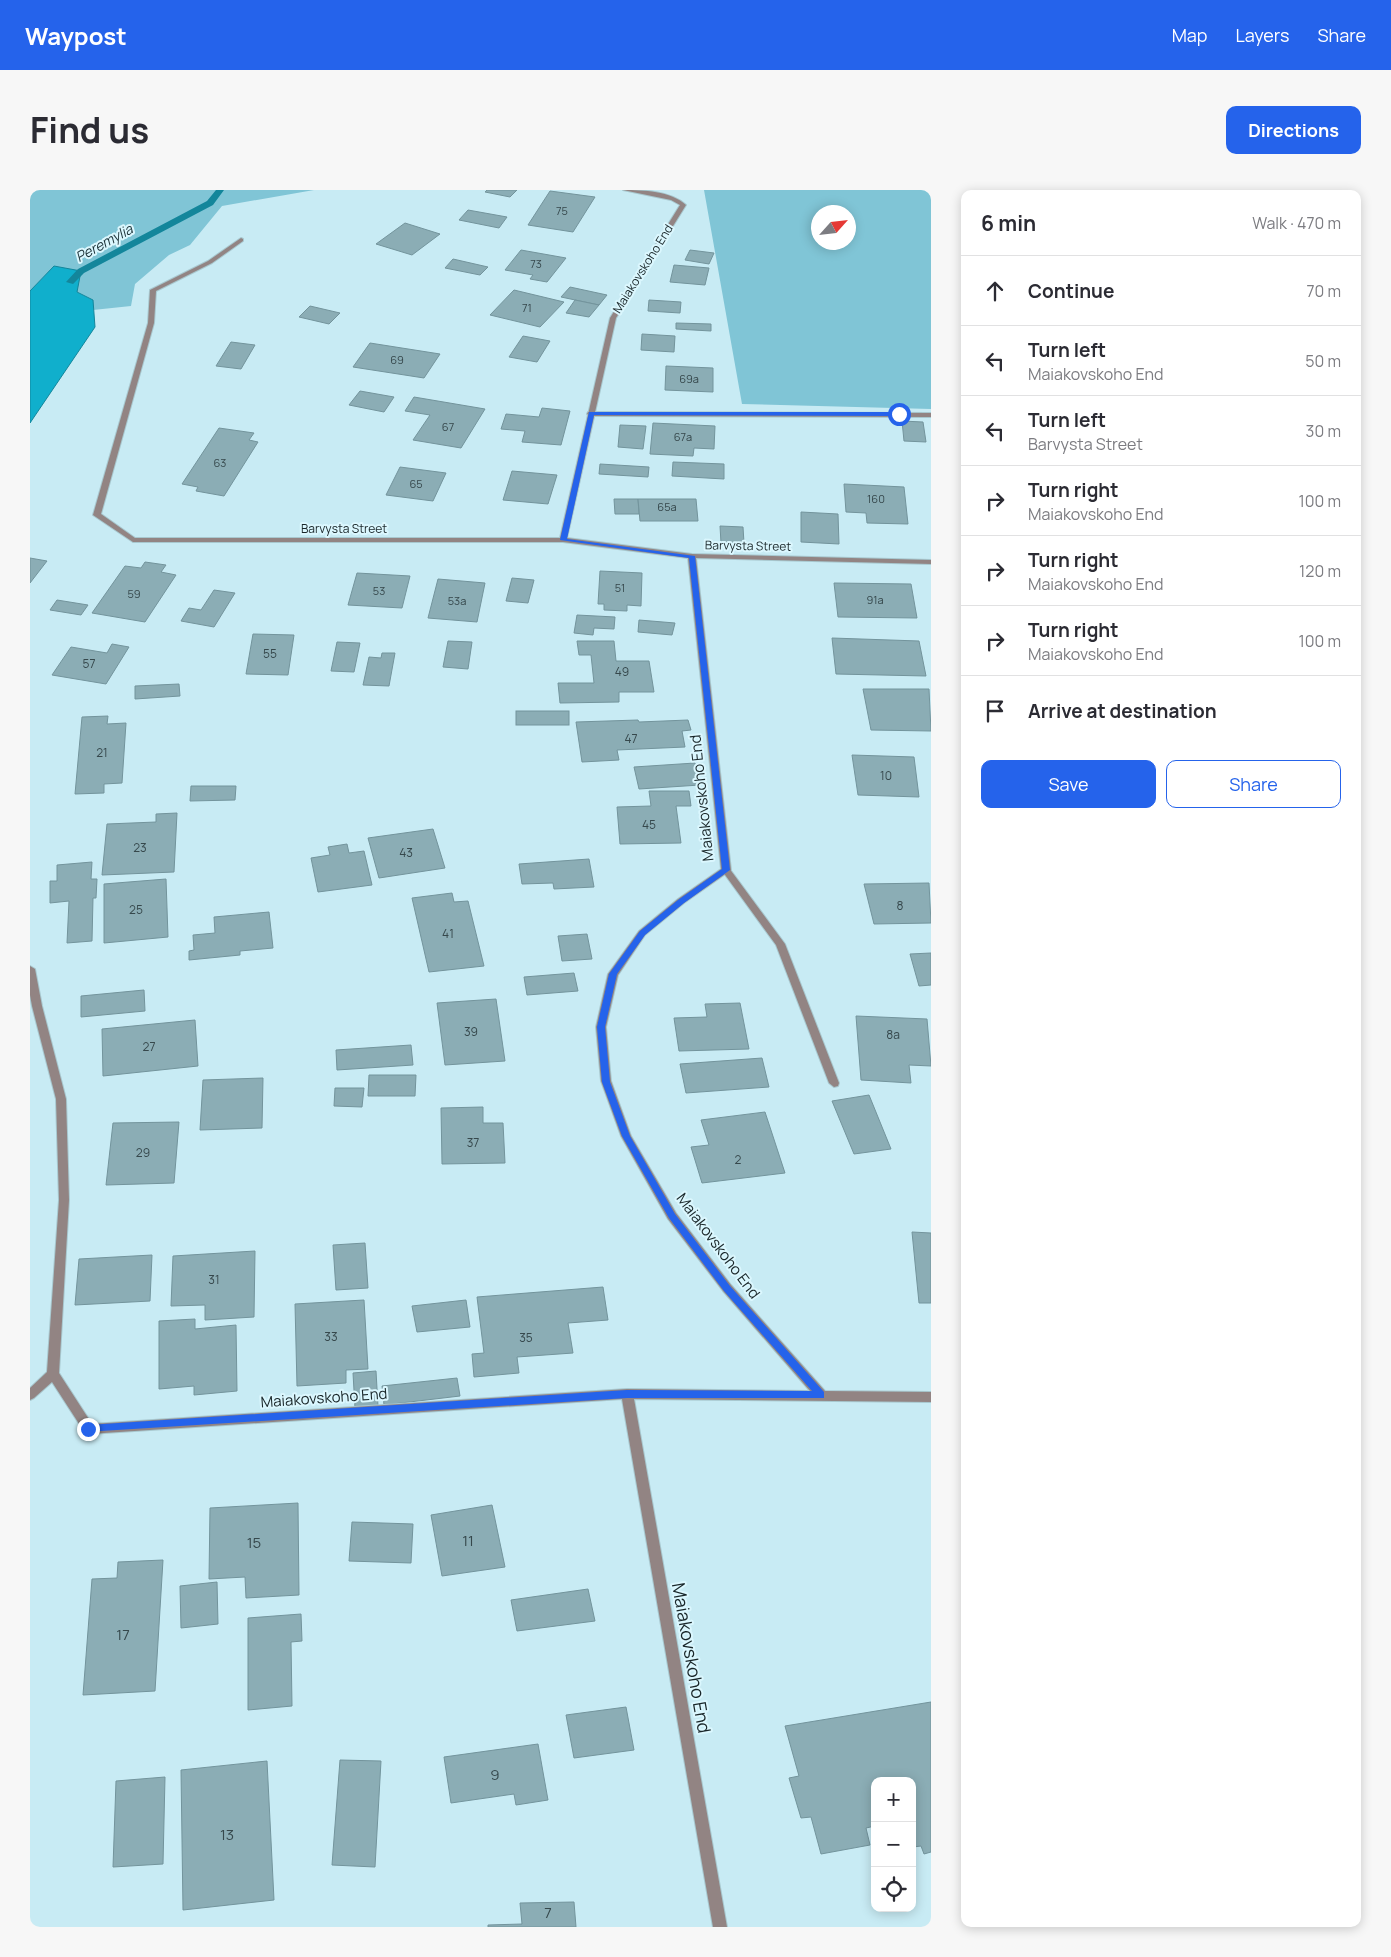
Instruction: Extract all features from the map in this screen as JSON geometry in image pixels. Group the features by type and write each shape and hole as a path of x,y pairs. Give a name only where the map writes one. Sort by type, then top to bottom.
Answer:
{"street":[{"name":"Maiakovskoho End","path":"563,540 613,318 683,205 673,198 626,190"},
{"name":"Barvysta Street","path":"241,240 210,262 152,290 151,323 97,515 133,540 563,540 692,556 931,562"},
{"path":"592,414 931,415"},
{"name":"Maiakovskoho End","path":"692,556 726,870 681,901 642,933 613,974 601,1027 606,1082 626,1136 672,1216 727,1288 821,1395"},
{"path":"726,870 780,944 834,1083"},
{"path":"30,970 37,1006 61,1099 64,1200 53,1374 30,1395"},
{"name":"Maiakovskoho End","path":"53,1374 88,1429 627,1394 931,1396"},
{"name":"Maiakovskoho End","path":"627,1394 720,1927"}],"shaded area":[{"path":"30,190 314,190 222,206 190,245 169,255 135,284 131,306 93,310 93,300 77,292 54,266 30,291"},
{"path":"704,190 931,190 931,409 742,404"},
{"path":"54,266 81,271 77,292 93,300 95,327 30,423 30,291"}],"building":[{"path":"487,190 517,190 510,197 485,192"},
{"path":"550,191 595,197 573,232 528,225"},
{"path":"468,210 507,217 499,228 459,220"},
{"path":"405,223 440,234 412,255 376,244"},
{"path":"521,250 566,258 547,282 530,279 533,275 505,270"},
{"path":"690,250 714,253 709,264 685,260"},
{"path":"453,259 488,267 480,275 445,268"},
{"path":"674,265 709,268 705,285 670,282"},
{"path":"570,287 607,295 599,305 561,297"},
{"path":"514,290 564,302 540,327 490,315"},
{"path":"575,300 599,305 589,317 566,313"},
{"path":"649,300 681,302 680,313 648,311"},
{"path":"310,306 340,313 329,324 299,317"},
{"path":"676,323 711,324 711,331 676,329"},
{"path":"642,334 675,336 674,352 641,350"},
{"path":"523,336 550,341 537,362 509,357"},
{"path":"231,342 255,345 241,369 216,366"},
{"path":"370,343 440,354 424,378 353,367"},
{"path":"666,366 713,368 713,392 665,390"},
{"path":"360,391 394,397 384,412 349,405"},
{"path":"414,397 485,409 461,448 413,440 430,415 405,411"},
{"path":"542,408 570,411 561,445 522,442 525,431 501,429 506,414 539,417"},
{"path":"902,421 923,422 926,442 904,441"},
{"path":"653,423 715,426 714,449 694,448 693,456 650,454"},
{"path":"620,425 646,426 643,449 618,447"},
{"path":"219,428 254,433 249,440 258,442 224,496 196,491 198,487 182,484"},
{"path":"673,462 724,464 724,479 672,476"},
{"path":"600,464 649,467 648,477 599,474"},
{"path":"400,467 446,473 433,501 386,495"},
{"path":"512,471 557,475 548,504 503,500"},
{"path":"844,484 904,487 908,524 867,523 866,513 846,512"},
{"path":"614,499 638,499 639,514 615,514"},
{"path":"638,499 696,499 698,521 640,521"},
{"path":"801,512 838,514 839,544 801,542"},
{"path":"720,526 743,527 744,543 721,543"},
{"path":"30,558 47,561 30,583"},
{"path":"145,562 166,565 161,572 176,575 145,622 92,613 125,566 141,568"},
{"path":"600,571 642,573 641,606 627,605 627,611 604,610 604,604 598,604"},
{"path":"357,573 410,576 402,608 348,605"},
{"path":"512,578 534,580 528,603 506,601"},
{"path":"438,579 485,583 477,622 428,618"},
{"path":"834,583 911,584 917,618 838,617"},
{"path":"214,590 235,593 214,627 181,621 189,608 201,610"},
{"path":"57,600 88,605 81,615 50,610"},
{"path":"577,615 615,617 614,629 594,628 593,635 574,633"},
{"path":"639,620 675,623 672,635 638,632"},
{"path":"253,634 294,635 288,675 246,674"},
{"path":"832,638 919,641 926,676 836,674"},
{"path":"448,641 472,642 468,669 443,667"},
{"path":"577,641 614,641 616,661 649,661 654,692 619,692 619,702 560,703 558,683 594,683 591,655 579,655"},
{"path":"337,642 360,643 354,672 331,671"},
{"path":"112,644 129,647 106,684 52,675 71,647 107,653"},
{"path":"382,653 395,653 389,686 363,685 369,657 381,658"},
{"path":"179,684 180,696 135,699 135,686"},
{"path":"863,689 929,689 931,731 871,730"},
{"path":"516,711 569,711 569,725 516,725"},
{"path":"108,716 107,724 126,723 122,783 104,784 104,793 75,794 82,717"},
{"path":"638,720 639,722 688,720 691,730 682,731 685,747 617,750 619,760 582,762 576,722"},
{"path":"852,755 914,757 919,797 858,795"},
{"path":"695,763 700,785 639,789 634,767"},
{"path":"191,786 236,786 235,800 190,801"},
{"path":"649,791 689,791 691,806 676,806 681,843 620,844 617,807 651,806"},
{"path":"177,813 174,872 102,875 107,824 156,822 156,814"},
{"path":"433,829 445,868 379,878 368,838"},
{"path":"347,844 349,853 364,851 372,885 318,892 311,858 330,855 328,847"},
{"path":"589,859 594,887 554,889 553,883 522,884 519,864"},
{"path":"92,862 91,879 97,879 96,898 93,898 92,941 67,943 69,901 50,903 50,881 57,881 57,865"},
{"path":"166,879 168,937 104,943 104,884"},
{"path":"929,883 931,923 874,924 864,884"},
{"path":"452,893 454,902 468,901 484,966 429,972 412,898"},
{"path":"269,912 273,948 240,951 240,955 189,960 189,951 194,950 193,935 215,933 214,917"},
{"path":"587,934 592,959 562,961 558,936"},
{"path":"931,953 931,985 919,986 910,954"},
{"path":"574,973 578,991 527,995 524,977"},
{"path":"144,990 145,1011 81,1017 81,996"},
{"path":"496,999 505,1061 445,1065 437,1003"},
{"path":"740,1003 749,1049 679,1051 674,1018 707,1017 705,1004"},
{"path":"856,1016 927,1019 931,1066 909,1065 911,1083 861,1080"},
{"path":"195,1020 198,1066 103,1076 102,1029"},
{"path":"411,1045 413,1065 337,1070 336,1050"},
{"path":"762,1058 769,1087 686,1093 680,1064"},
{"path":"369,1075 416,1075 415,1096 368,1096"},
{"path":"263,1078 262,1128 200,1130 203,1080"},
{"path":"335,1088 364,1088 362,1107 334,1106"},
{"path":"869,1095 891,1149 854,1154 832,1101"},
{"path":"483,1107 483,1123 503,1123 505,1163 442,1164 441,1108"},
{"path":"765,1112 785,1173 702,1183 691,1147 709,1145 701,1120"},
{"path":"179,1122 174,1183 106,1185 113,1123"},
{"path":"912,1232 931,1233 931,1303 919,1303"},
{"path":"365,1243 368,1288 336,1290 333,1245"},
{"path":"255,1251 254,1317 205,1320 205,1305 171,1306 173,1256"},
{"path":"152,1255 150,1301 75,1305 79,1259"},
{"path":"603,1287 608,1320 568,1323 573,1353 517,1357 519,1373 474,1377 472,1354 484,1353 477,1297"},
{"path":"364,1300 368,1369 346,1370 346,1383 297,1386 295,1304"},
{"path":"466,1300 470,1327 417,1332 412,1306"},
{"path":"195,1319 195,1329 236,1325 237,1391 194,1395 194,1386 159,1389 159,1321"},
{"path":"376,1371 378,1406 355,1408 353,1373"},
{"path":"457,1378 460,1396 384,1405 382,1386"},
{"path":"298,1503 299,1595 246,1598 245,1577 209,1579 210,1508"},
{"path":"492,1505 505,1567 442,1576 431,1515"},
{"path":"352,1522 413,1524 411,1563 349,1561"},
{"path":"163,1560 155,1691 83,1695 92,1579 117,1578 118,1562"},
{"path":"217,1582 218,1624 181,1628 180,1586"},
{"path":"588,1589 595,1621 517,1631 511,1600"},
{"path":"301,1614 302,1641 291,1642 292,1706 248,1710 248,1618"},
{"path":"931,1702 931,1852 924,1854 921,1846 916,1847 916,1777 871,1777 871,1827 866,1828 870,1845 821,1854 811,1817 801,1818 789,1778 799,1776 785,1726"},
{"path":"626,1707 634,1750 574,1758 566,1715"},
{"path":"538,1744 548,1800 516,1805 514,1794 451,1803 444,1757"},
{"path":"340,1760 381,1761 375,1867 332,1865"},
{"path":"267,1761 274,1900 183,1910 181,1770"},
{"path":"165,1777 163,1864 113,1867 116,1781"},
{"path":"574,1902 576,1927 488,1927 488,1925 522,1924 520,1903"}],"waterway":[{"name":"Peremylia","path":"70,282 81,271 210,203 220,190"}],"route":[{"path":"88,1429 627,1394 821,1395 727,1288 672,1216 626,1136 606,1082 601,1027 613,974 642,933 681,901 726,870 692,556 563,540 592,414 899,414"}]}
